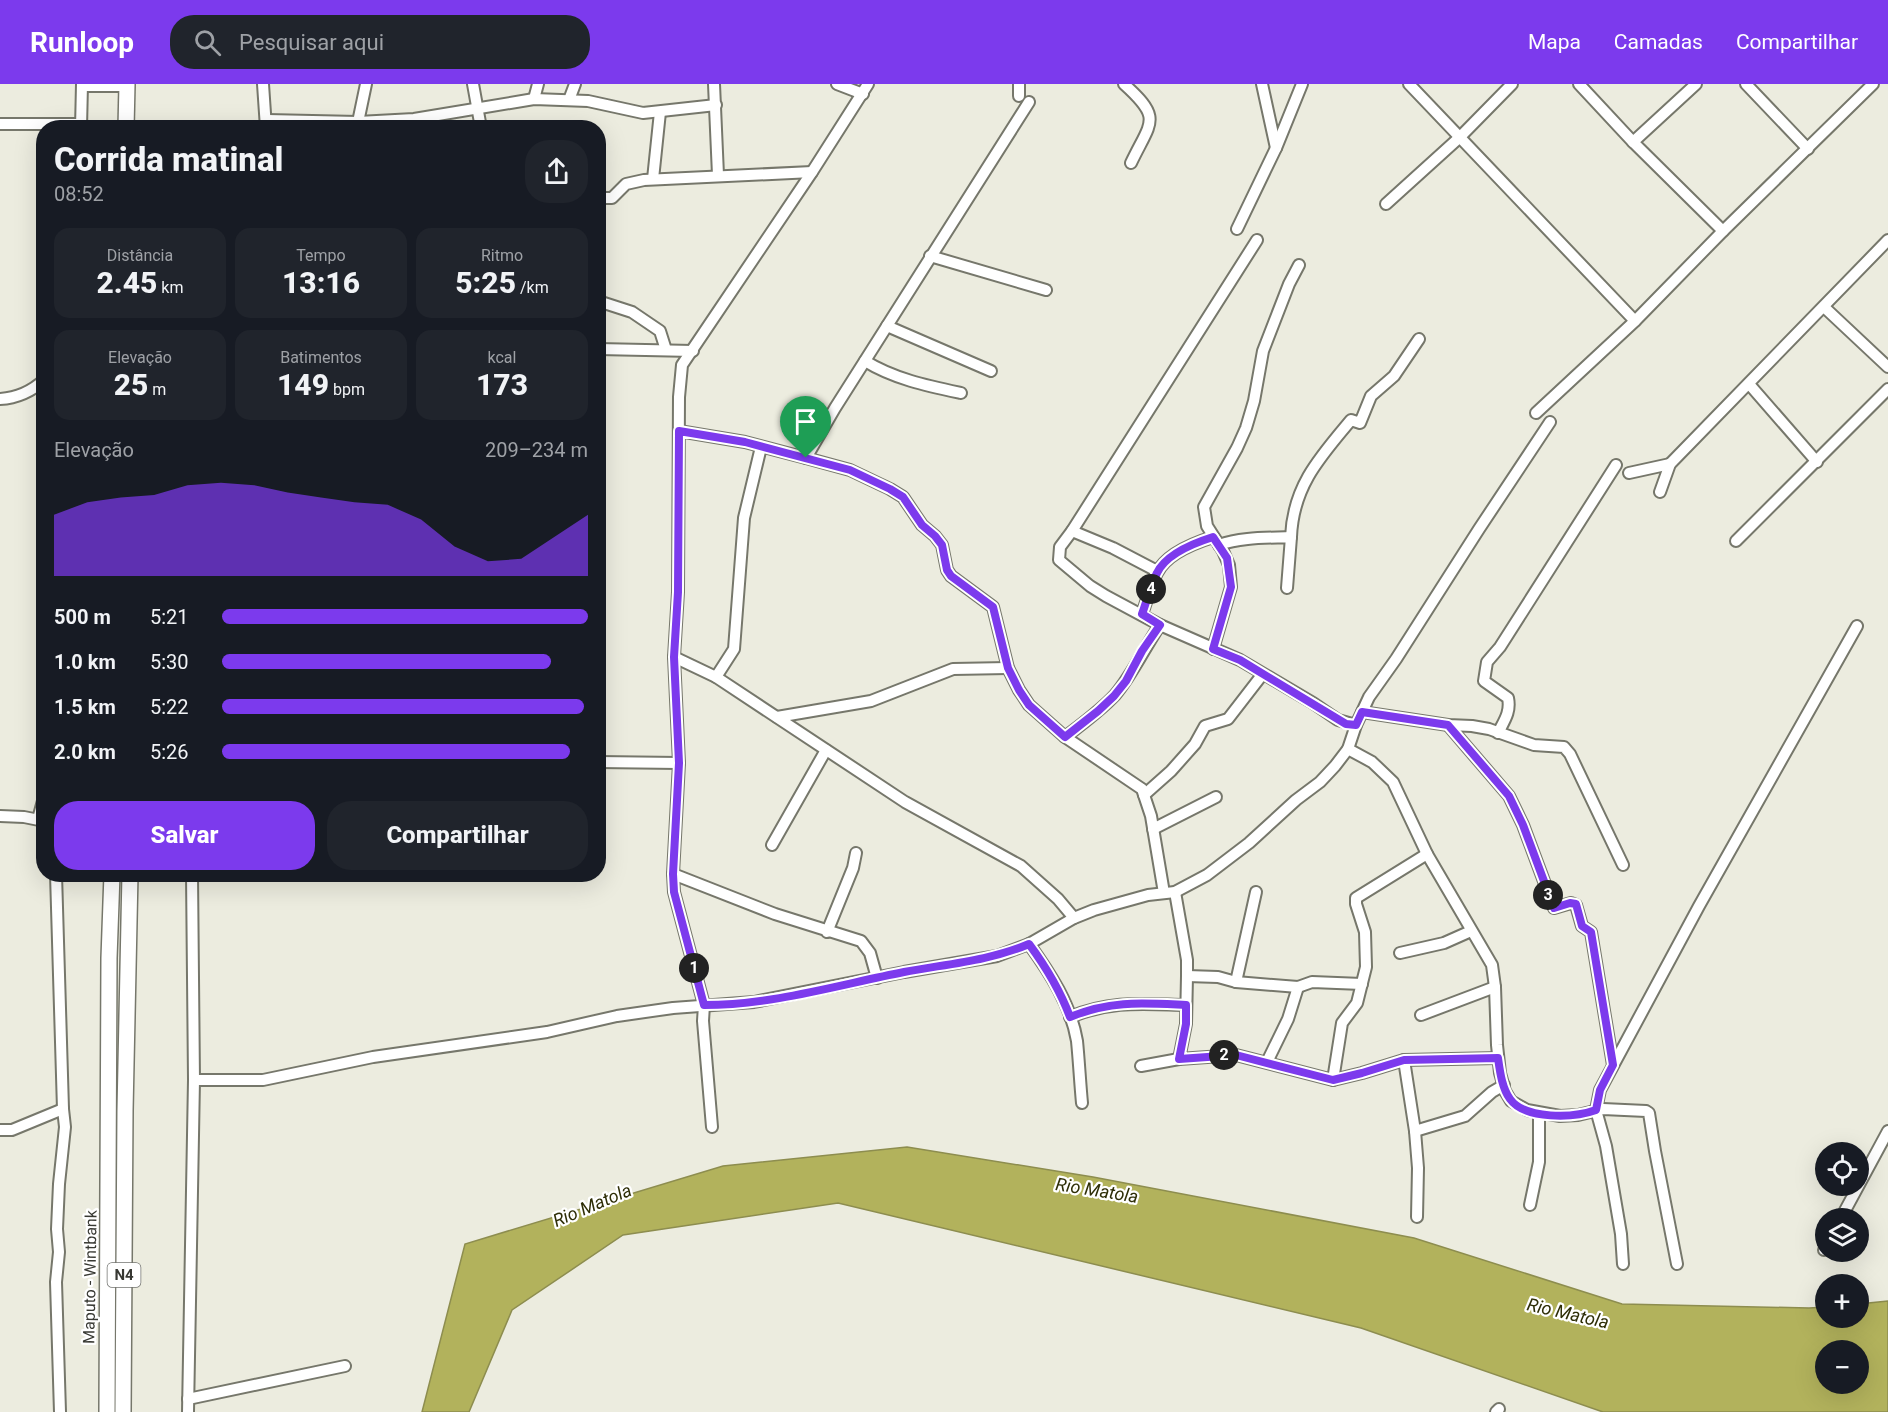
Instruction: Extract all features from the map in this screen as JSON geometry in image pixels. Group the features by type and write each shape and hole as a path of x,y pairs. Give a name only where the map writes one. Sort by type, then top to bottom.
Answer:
{"highway":[{"path":"126,120 127,85"},
{"name":"Maputo - Wintbank","path":"107,1412 109,958 112,882"},
{"name":"Maputo - Wintbank","path":"123,1412 130,882"}],"street":[{"path":"263,84 266,120"},
{"path":"358,120 366,84"},
{"path":"473,84 480,120"},
{"path":"534,99 538,84"},
{"path":"569,100 575,84"},
{"path":"714,84 718,176"},
{"path":"712,1127 702,1021 704,1005 674,892 673,874 679,763 674,657 678,592 679,431 682,365 865,89 837,84"},
{"path":"1019,84 1019,96"},
{"path":"1124,84 1143,101 1150,112 1149,124 1131,163"},
{"path":"1262,84 1276,148"},
{"path":"1237,229 1276,148 1302,84"},
{"path":"1409,84 1635,321"},
{"path":"1386,204 1460,137 1512,84"},
{"path":"1579,84 1633,142 1723,231"},
{"path":"1633,142 1695,84"},
{"path":"1746,84 1808,149"},
{"path":"1536,413 1635,321 1873,84"},
{"path":"81,120 82,85 127,85"},
{"path":"440,120 478,109 534,99 588,101 643,113 716,105"},
{"path":"806,458 930,256 1029,102"},
{"path":"654,179 660,112"},
{"path":"0,124 36,124"},
{"path":"606,198 612,198 626,184 654,179 812,172"},
{"path":"1257,240 1060,547 1059,560 1090,586 1160,625 1240,660 1338,720 1356,725"},
{"path":"1660,492 1670,464 1888,240"},
{"path":"930,256 1046,290"},
{"path":"1213,649 1231,587 1229,565 1204,517 1204,507 1246,428 1254,401 1263,351 1289,284 1299,265"},
{"path":"606,304 632,312 660,331 666,350"},
{"path":"1824,307 1888,367"},
{"path":"887,326 991,370"},
{"path":"1287,588 1291,537 1300,489 1311,469 1351,420 1360,423 1371,396 1394,376 1419,339"},
{"path":"606,349 693,351"},
{"path":"865,361 912,382 961,393"},
{"path":"1749,384 1817,462"},
{"path":"0,399 25,394 36,387"},
{"path":"1736,541 1888,389"},
{"path":"194,1080 263,1080 373,1057 548,1032 617,1016 704,1005 754,1002 997,956 1029,944 1074,918 1094,910 1148,895 1170,893 1207,875 1249,843 1320,782 1348,749 1369,697 1550,422"},
{"path":"679,431 761,447 850,470 903,497 922,525 942,545 947,570 951,576 993,607 1008,668 1029,705 1065,737 1142,789 1151,816 1187,960 1186,1024 1179,1059"},
{"path":"716,677 734,649 744,518 761,447"},
{"path":"1629,473 1670,464"},
{"path":"1498,733 1509,712 1510,705 1508,698 1485,681 1487,662 1500,647 1616,465"},
{"path":"1072,531 1113,548 1157,571"},
{"path":"1142,614 1157,571 1196,543 1291,537"},
{"path":"1065,737 1114,696 1126,681 1142,651 1160,625"},
{"path":"1623,1264 1606,1146 1596,1110 1600,1090 1699,906 1857,626"},
{"path":"674,657 716,677 905,802 1021,866 1058,899 1074,918"},
{"path":"777,717 870,701 953,669 1008,668"},
{"path":"1144,795 1171,771 1195,744 1205,726 1228,718 1262,675"},
{"path":"1362,712 1448,725 1472,726 1533,745 1564,747 1570,754 1623,865"},
{"path":"1448,725 1509,796 1523,825 1554,908 1570,903 1576,904 1582,926 1591,932 1613,1065"},
{"path":"1348,749 1372,762 1393,782 1427,854 1470,931 1486,952 1492,965 1498,1058 1507,1096 1515,1105 1539,1114 1578,1115 1596,1110 1646,1111 1651,1116 1655,1151 1677,1264"},
{"path":"772,845 826,750"},
{"path":"606,762 679,763"},
{"path":"1153,829 1216,797"},
{"path":"0,816 36,820"},
{"path":"827,932 853,868 856,853"},
{"path":"1333,1080 1342,1023 1357,1003 1366,967 1365,932 1356,898 1427,854"},
{"path":"673,874 775,914 861,941 870,952 877,978"},
{"path":"56,882 65,1127 59,1184 56,1282 60,1412"},
{"path":"188,1412 194,1080 192,882"},
{"path":"1236,982 1256,892"},
{"path":"1400,953 1444,943 1470,931"},
{"path":"1029,944 1062,996 1070,1017 1076,1040 1082,1103"},
{"path":"1187,976 1218,977 1236,982 1298,987 1312,982 1362,984"},
{"path":"1267,1062 1288,1020 1298,987"},
{"path":"1420,1015 1495,987"},
{"path":"1070,1017 1089,1009 1121,1003 1186,1005"},
{"path":"1141,1066 1179,1059 1236,1055 1333,1080 1404,1060 1498,1058"},
{"path":"1404,1060 1415,1131 1418,1217"},
{"path":"1415,1131 1465,1116 1492,1092 1504,1085"},
{"path":"0,1130 12,1130 63,1109"},
{"path":"1530,1205 1539,1162 1539,1114"},
{"path":"1846,1208 1888,1131"},
{"path":"188,1399 345,1366"}],"water":[{"name":"Rio Matola","path":"907,1147 1093,1177 1414,1238 1622,1304 1815,1308 1815,1328 1869,1328 1869,1303 1888,1301 1888,1412 1603,1412 1361,1328 838,1203 623,1235 512,1310 469,1412 422,1412 465,1244 723,1166"}],"route":[{"path":"679,431 745,442 806,458 850,470 903,497 913,514 942,545 947,570 951,576 993,607 1008,668 1019,690 1029,705 1065,737 1114,696 1126,681 1142,651 1160,625 1142,614 1157,571 1179,553 1196,543 1213,537 1227,558 1231,587 1213,649 1240,660 1346,724 1356,725 1362,712 1448,725 1509,796 1523,825 1554,908 1570,903 1576,904 1582,926 1591,932 1613,1065 1600,1090 1596,1110 1578,1115 1560,1116 1539,1114 1515,1105 1505,1091 1498,1058 1404,1060 1333,1080 1236,1055 1179,1059 1186,1024 1186,1005 1121,1003 1089,1009 1070,1017 1062,996 1029,944 997,956 904,972 801,994 754,1002 704,1005 674,892 673,874 679,763 674,657 678,592 679,431"}]}
